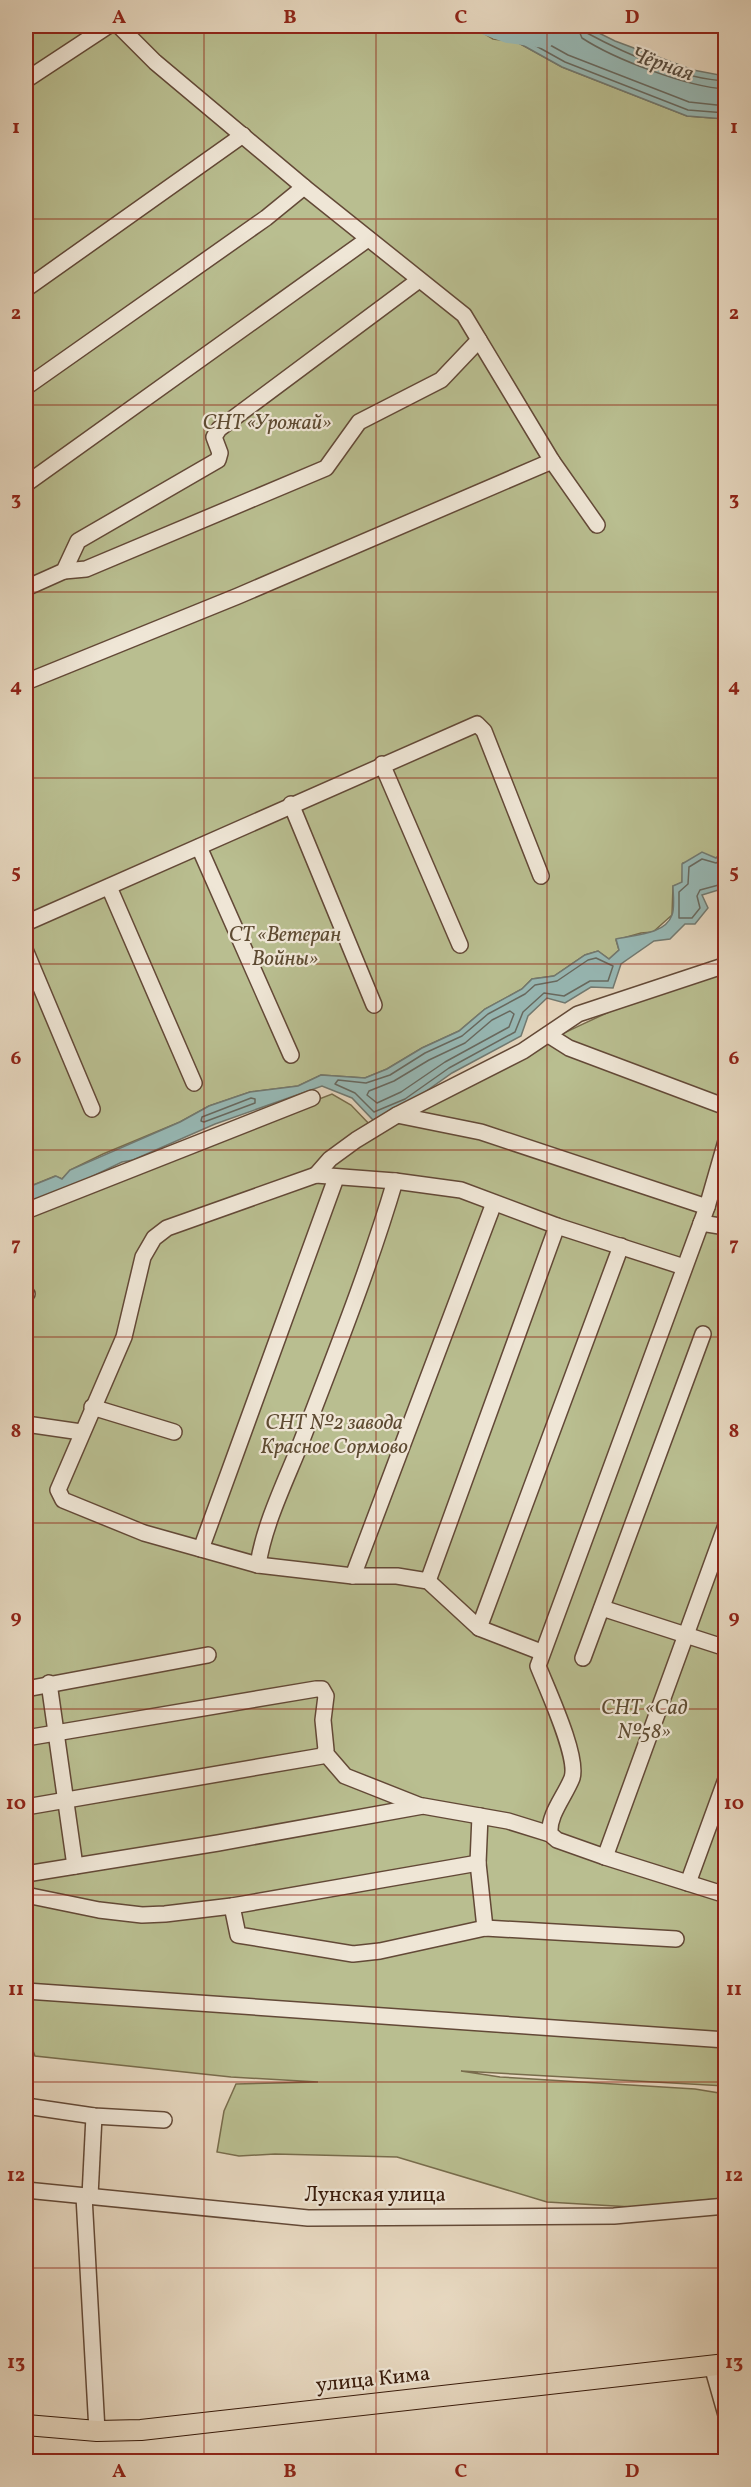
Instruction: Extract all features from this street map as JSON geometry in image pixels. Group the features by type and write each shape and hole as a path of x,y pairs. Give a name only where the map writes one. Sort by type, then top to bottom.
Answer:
{"main road":[{"name":"улица Кима","path":"26,2425 97,2431 141,2430 719,2365"}],"street":[{"path":"26,80 108,26"},
{"path":"119,26 155,62 304,187 464,315 552,461 597,525"},
{"path":"26,289 243,135"},
{"path":"26,387 266,218 304,187"},
{"path":"26,484 368,239"},
{"path":"64,572 78,541 218,460 220,453 214,437 219,429 419,280"},
{"path":"26,588 64,572 86,569 326,468 359,422 441,380 479,340"},
{"path":"26,682 237,596 552,461"},
{"path":"26,923 291,804 477,724 484,731 541,876"},
{"path":"382,764 460,945"},
{"path":"291,804 374,1005"},
{"path":"199,847 291,1055"},
{"path":"109,887 194,1083"},
{"path":"26,952 92,1109"},
{"path":"316,1175 330,1158 398,1115 550,1036 578,1014 726,965"},
{"path":"550,1036 570,1048 726,1107"},
{"path":"26,1211 312,1098"},
{"path":"398,1115 481,1132 707,1208"},
{"path":"549,1834 549,1824 573,1776 572,1760 559,1717 538,1666 541,1652 723,1165 726,1141"},
{"path":"541,1652 479,1628 428,1581 398,1576 353,1576 258,1565 144,1533 63,1500 58,1490 81,1432 124,1337 143,1257 154,1238 167,1228 316,1175 395,1181 461,1190 557,1226 684,1267"},
{"path":"201,1549 336,1178"},
{"path":"258,1565 260,1552 280,1497 376,1246 395,1181"},
{"path":"353,1576 494,1203"},
{"path":"701,1222 726,1227"},
{"path":"428,1581 557,1226"},
{"path":"479,1628 621,1246"},
{"path":"583,1658 703,1334"},
{"path":"92,1407 174,1432"},
{"path":"26,1424 81,1432"},
{"path":"605,1857 726,1525"},
{"path":"602,1608 726,1648"},
{"path":"26,1689 208,1655"},
{"path":"49,1683 75,1866"},
{"path":"26,1738 322,1689 326,1696 323,1720 326,1754 345,1776 423,1806 508,1821 549,1834 557,1840 605,1857 726,1895"},
{"path":"26,1807 306,1760 326,1754"},
{"path":"688,1883 726,1779"},
{"path":"26,1874 423,1806"},
{"path":"480,1816 478,1863 485,1928"},
{"path":"26,1895 142,1916 231,1906 478,1863"},
{"path":"231,1906 238,1935 353,1954 465,1934 485,1928 676,1939"},
{"path":"26,1991 726,2040"},
{"path":"26,2106 94,2116 164,2120"},
{"path":"94,2116 87,2196 97,2431"},
{"name":"Лунская улица","path":"26,2190 308,2218 614,2216 726,2206"},
{"path":"719,2365 726,2415"}],"green space":[{"path":"26,26 472,26 493,39 517,42 562,67 687,116 725,119 725,850 716,858 683,863 682,883 673,886 672,915 653,932 616,940 619,950 609,959 598,951 585,955 554,976 532,979 522,989 485,1009 459,1031 422,1048 387,1069 365,1078 321,1075 298,1086 250,1092 209,1106 180,1122 103,1154 70,1170 62,1179 55,1176 26,1188"},
{"name":"СНТ №2 завода Красное Сормово","path":"725,964 725,2086 461,2071 500,2077 695,2089 725,2094 725,2198 632,2207 547,2202 397,2157 275,2154 239,2156 217,2152 224,2111 236,2084 318,2082 231,2077 35,2056 26,2032 26,1212 332,1094 351,1105 374,1129 591,1020"}],"water":[{"path":"533,26 585,26 615,41 693,70 725,76 725,119 687,116 562,67 517,42"},
{"path":"725,850 725,888 702,895 708,908 695,924 685,924 670,939 654,941 621,964 613,988 591,987 565,1003 547,998 528,1016 521,1036 452,1073 408,1104 373,1120 352,1098 322,1086 215,1124 133,1160 122,1162 35,1204 26,1202 26,1188 56,1176 62,1179 70,1170 180,1122 209,1106 250,1092 298,1086 321,1075 365,1078 459,1031 485,1009 522,989 532,979 554,976 585,955 598,951 609,959 619,950 616,939 648,933 663,927 668,922 673,909 673,886 682,882 682,864 702,852 716,858"}],"waterway":[{"name":"Чёрная","path":"486,26 508,34 545,39"}],"park label":[{"name":"СНТ «Урожай»","path":"267,423"},
{"name":"СТ «Ветеран Войны»","path":"285,947"},
{"name":"СНТ «Сад №58»","path":"644,1720"}]}
